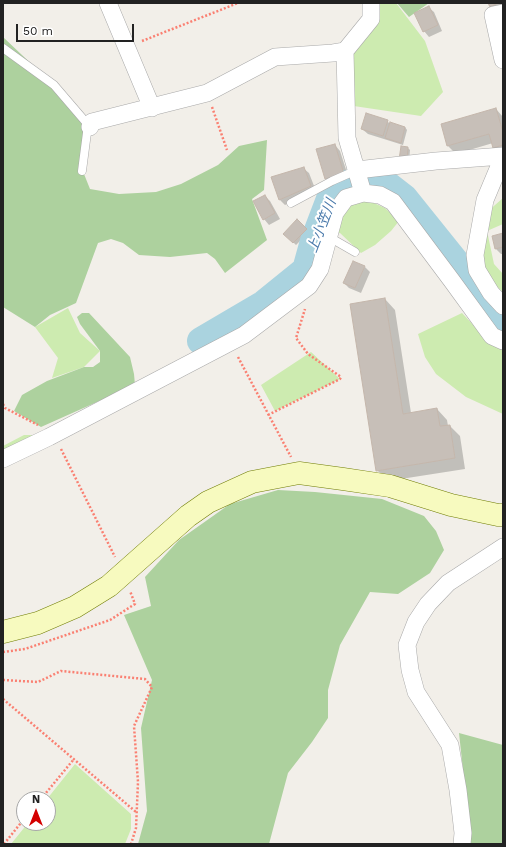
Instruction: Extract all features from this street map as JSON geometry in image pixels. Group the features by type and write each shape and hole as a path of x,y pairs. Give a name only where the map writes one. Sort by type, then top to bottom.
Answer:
{"street":[{"path":"108,3 152,108"},
{"path":"371,3 371,19 345,51 347,138 360,181 393,202 492,336 503,341"},
{"path":"503,13 493,15 503,60"},
{"path":"89,126 92,122 207,93 275,57 345,51"},
{"path":"3,459 244,335 309,286 320,268 335,213 360,181 436,161 503,156 485,200 474,255 477,270 491,293 503,306"},
{"path":"3,632 38,623 75,607 109,586 188,516 208,502 252,482 300,473 390,486 451,505 503,515"},
{"path":"462,844 463,833 458,790 450,745 416,692 410,670 407,645 416,622 428,604 448,583 503,547"}],"lane":[{"path":"3,48 54,86 89,126 82,171"},
{"path":"292,203 332,181 360,181"},
{"path":"329,237 355,252"}],"path":[{"path":"126,48 238,3"},
{"path":"207,93 227,150"},
{"path":"268,415 340,379 341,377 308,354 296,338 304,316 311,283"},
{"path":"230,342 300,473"},
{"path":"3,404 5,408 54,434 124,573"},
{"path":"3,680 38,682 61,671 145,679 152,687 134,726 138,782 136,828 131,844"},
{"path":"3,699 136,812"},
{"path":"48,791 74,759"},
{"path":"4,844 16,829"}],"green space":[{"path":"372,3 396,3 425,41 443,92 421,116 347,105 345,51"},
{"path":"397,3 429,3 409,17"},
{"path":"3,37 42,74 90,127 80,164 90,189 119,194 156,192 181,184 218,165 239,146 267,140 264,190 252,199 267,240 225,273 215,259 207,253 170,257 139,255 123,243 111,239 98,243 76,303 50,315 35,327 3,307"},
{"path":"503,198 503,224 487,231 494,264 503,274 503,292 487,278 481,251 487,212"},
{"path":"365,199 385,208 399,221 391,231 375,245 361,253 340,233 336,234 339,213 354,202"},
{"path":"68,308 80,333 100,351 84,367 52,378 58,358 35,327"},
{"path":"82,313 89,313 130,357 135,385 41,427 14,411 22,395 47,381 84,367 93,367 100,362 100,351 80,324 77,317"},
{"path":"462,313 497,348 503,348 503,414 466,397 436,374 425,357 418,334"},
{"path":"311,352 340,379 275,411 261,385"},
{"path":"24,435 35,435 3,455 3,446"},
{"path":"278,490 382,499 424,516 436,531 444,550 430,573 398,594 370,592 340,645 328,690 328,718 288,773 269,844 138,844 147,811 141,728 152,680 124,615 151,606 145,577 179,540 230,504"},
{"path":"459,733 503,745 503,844 471,844"},
{"path":"75,764 131,814 131,829 125,844 11,844 22,831 56,831 56,791 53,791"}],"building":[{"path":"488,3 498,3 490,7"},
{"path":"429,6 438,25 423,32 414,13"},
{"path":"496,108 503,132 503,145 493,148 489,134 447,146 441,124"},
{"path":"366,113 388,120 383,136 361,129"},
{"path":"390,122 405,127 401,143 385,138"},
{"path":"335,144 344,174 325,179 316,149"},
{"path":"401,146 408,147 407,160 399,160"},
{"path":"304,167 311,186 279,200 271,177"},
{"path":"265,195 275,213 263,220 253,201"},
{"path":"297,219 307,229 293,243 283,234"},
{"path":"503,233 503,247 495,249 492,236"},
{"path":"353,261 365,266 355,288 343,283"},
{"path":"385,298 403,414 437,408 440,426 450,425 455,458 376,471 350,304"}],"waterway":[{"name":"上小笠川","path":"201,341 264,304 306,270 314,241 330,199 342,185 366,180 386,184 404,198 494,310 503,318"}]}
